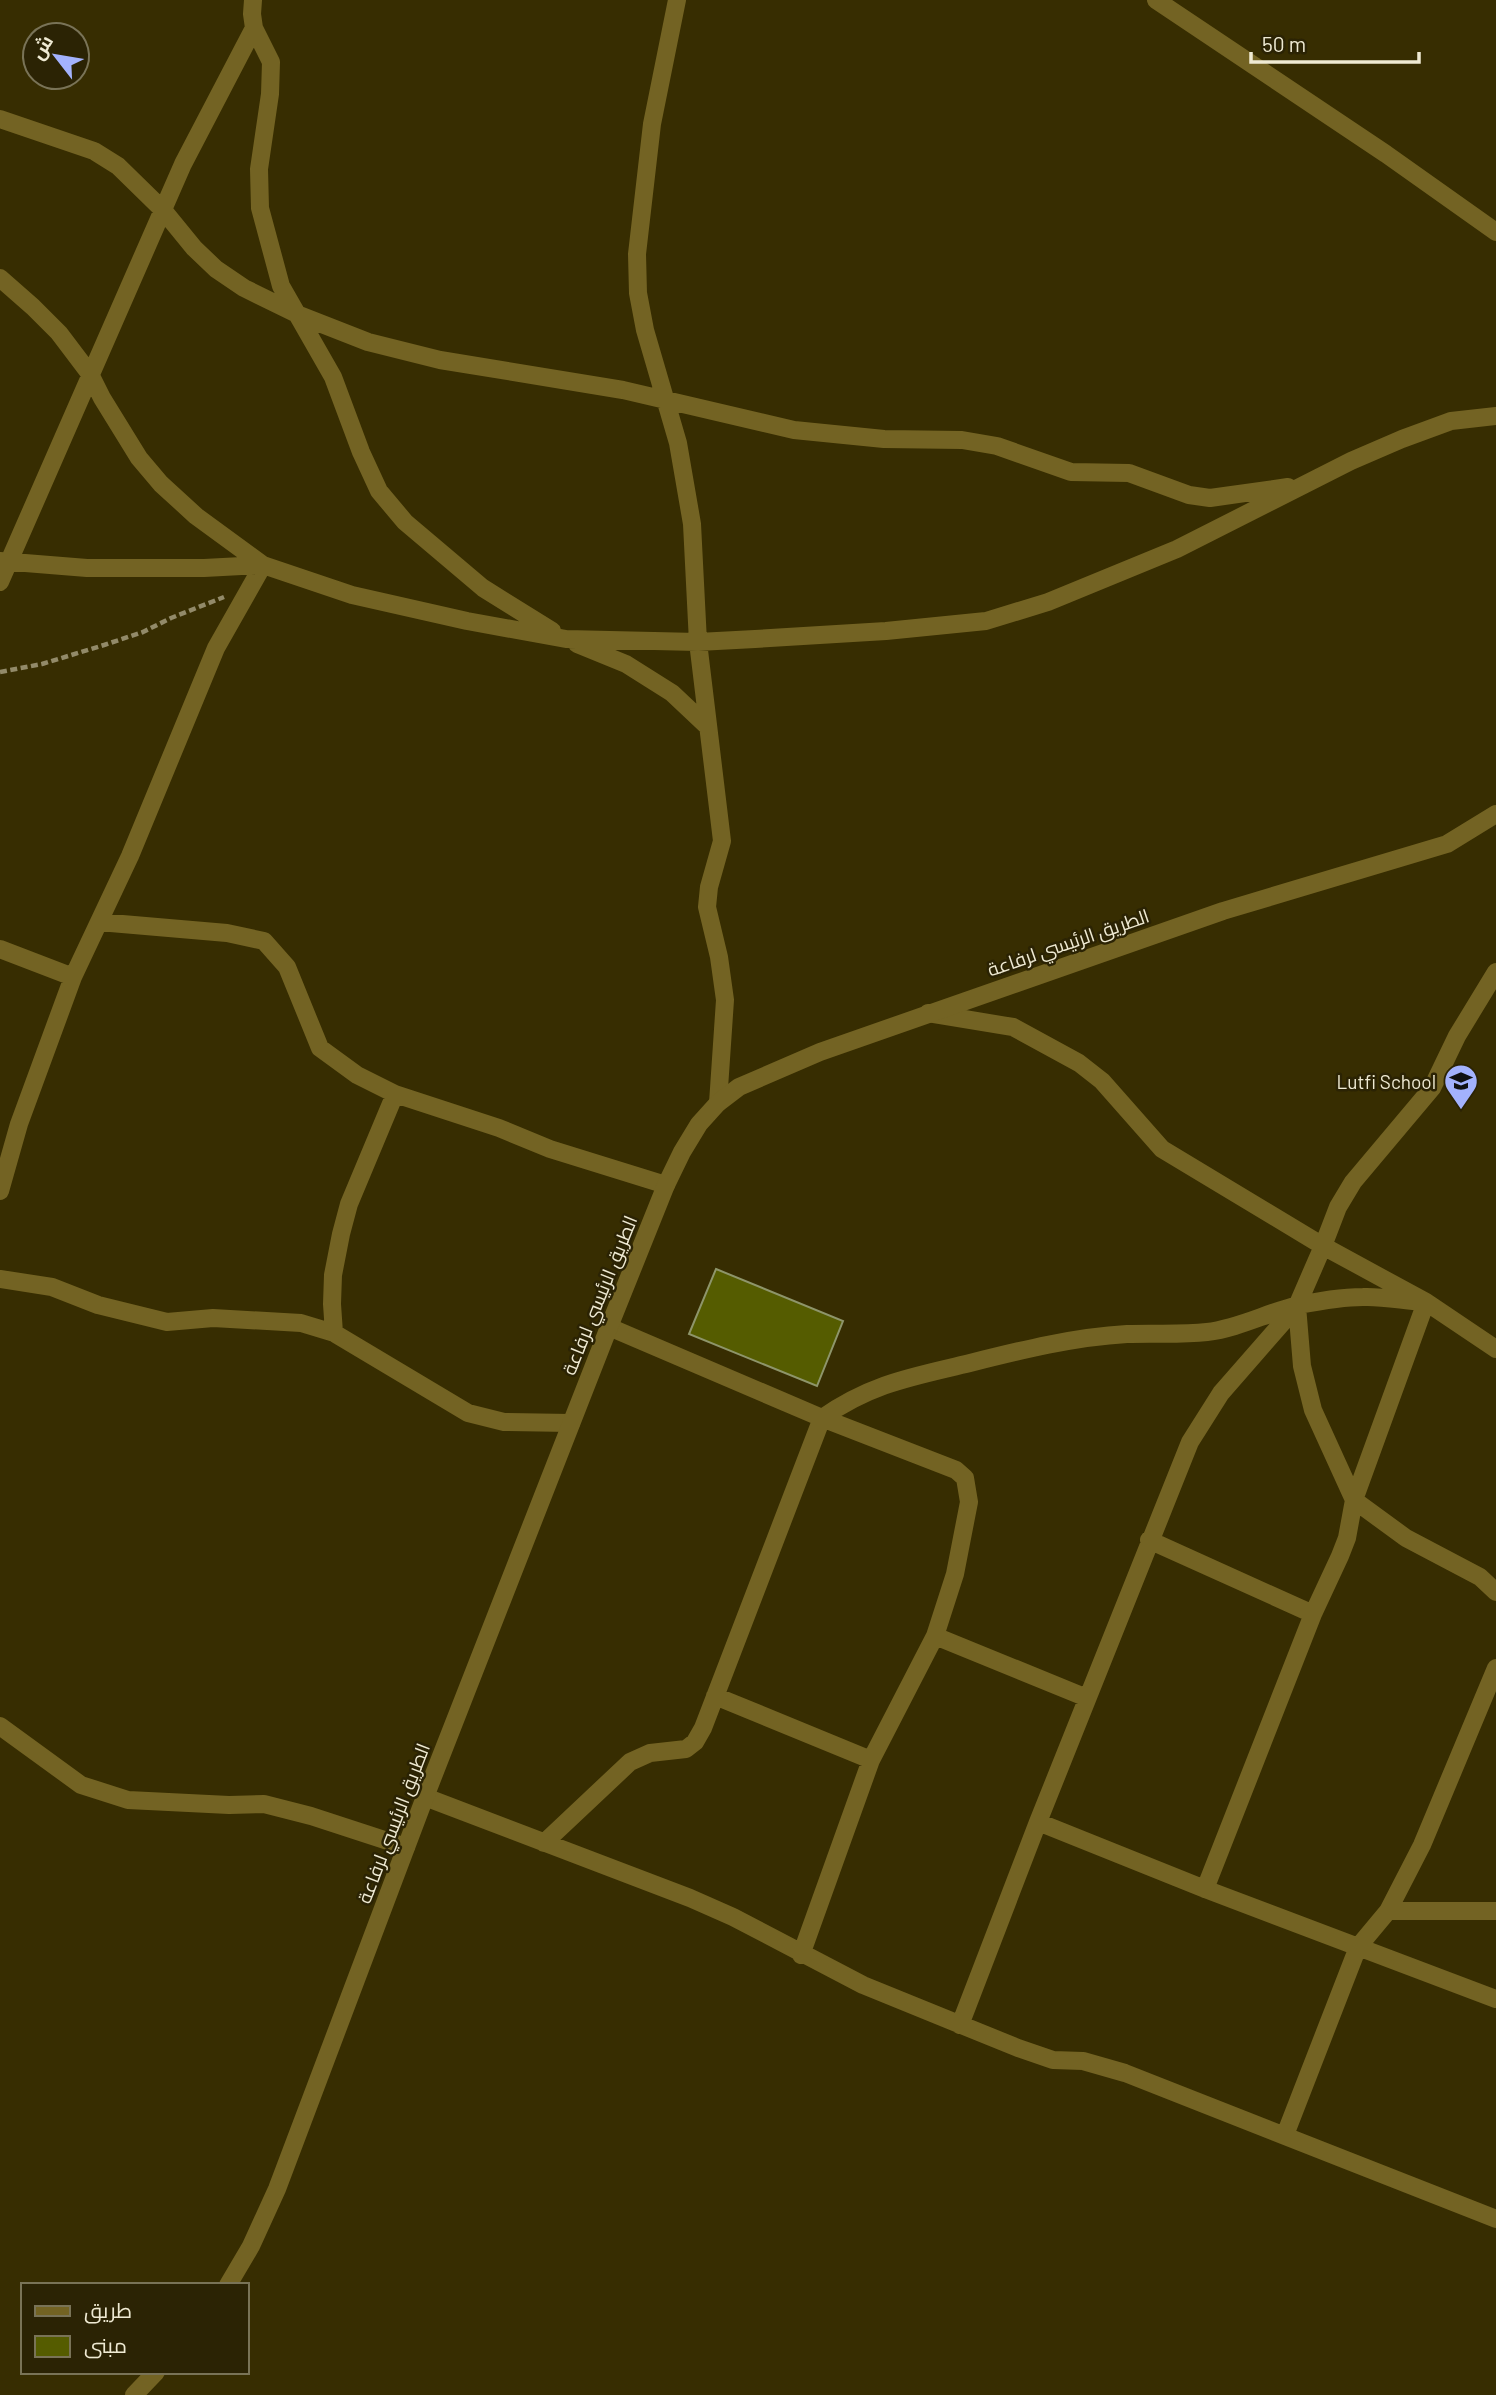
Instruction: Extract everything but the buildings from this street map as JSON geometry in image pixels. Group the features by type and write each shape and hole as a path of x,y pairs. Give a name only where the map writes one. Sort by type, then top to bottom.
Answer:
{"street":[{"path":"253,0 254,28 271,62 270,94 259,169 260,208 281,286 333,377 379,491 405,522 483,588 566,639 626,664 672,693 707,726"},
{"path":"677,0 653,124 637,254 638,293 645,330 678,443 692,524 698,642 722,841 709,887 707,906 719,957 725,1000 718,1103"},
{"path":"1156,0 1385,154 1496,233"},
{"path":"0,582 4,562 183,164 254,28"},
{"path":"0,120 94,151 118,166 163,210 194,248 216,269 244,288 299,315 368,342 440,360 665,399 794,430 884,439 962,440 997,446 1072,472 1129,473 1189,495 1220,497 1302,486"},
{"path":"0,278 59,333 90,374 122,432 161,484 195,516 263,565 352,595 467,621 566,639 698,642 886,631 986,621 1038,606 1177,549 1351,461 1427,430 1451,421 1496,416"},
{"path":"4,562 87,568 263,565"},
{"path":"0,1191 19,1124 73,977 135,844 216,648 263,565"},
{"name":"الطريق الرئيسي لرفاعة","path":"230,2283 251,2246 277,2189 425,1797 609,1327 666,1185 699,1124 718,1103 739,1087 769,1073 928,1013 1223,911 1447,844 1496,814"},
{"path":"99,922 227,933 264,941 287,967 320,1048 357,1075 395,1094 499,1128 550,1149 666,1185"},
{"path":"0,949 73,977"},
{"path":"960,2025 1149,1540 1190,1442 1221,1393 1297,1306 1338,1207 1432,1088 1457,1035 1496,972"},
{"path":"928,1013 1013,1027 1079,1063 1102,1081 1161,1149 1324,1246 1426,1301 1496,1349"},
{"path":"334,1333 333,1275 349,1204 395,1094"},
{"path":"0,1279 52,1287 98,1305 167,1321 213,1318 301,1323 334,1333 468,1413 504,1422 571,1423"},
{"path":"544,1843 630,1762 650,1753 686,1749 695,1742 822,1418 848,1400 890,1382 1034,1346 1127,1334 1177,1335 1208,1332 1241,1325 1297,1306 1339,1298 1366,1296 1399,1301 1426,1301"},
{"path":"1205,1889 1313,1614 1343,1547 1354,1500 1426,1301"},
{"path":"1297,1306 1302,1366 1313,1410 1354,1500 1406,1538 1480,1577 1496,1592"},
{"path":"609,1327 822,1418 956,1471 965,1478 969,1502 966,1528 956,1574 935,1636 871,1760 802,1955"},
{"path":"1149,1540 1313,1614"},
{"path":"935,1636 1087,1698"},
{"path":"1285,2135 1359,1947 1388,1911 1422,1845 1496,1668"},
{"path":"715,1696 871,1760"},
{"path":"0,1726 81,1785 128,1800 264,1804 311,1816 406,1847"},
{"path":"425,1797 723,1912 863,1985 960,2025 1053,2060 1083,2061 1125,2073 1496,2219"},
{"path":"1038,1822 1205,1889 1496,1999"},
{"path":"1388,1911 1496,1911"},
{"path":"134,2395 154,2374"}],"path":[{"path":"0,672 41,664 117,641 250,587"}],"place":[{"name":"Lutfi School","path":"1461,1111"}]}
